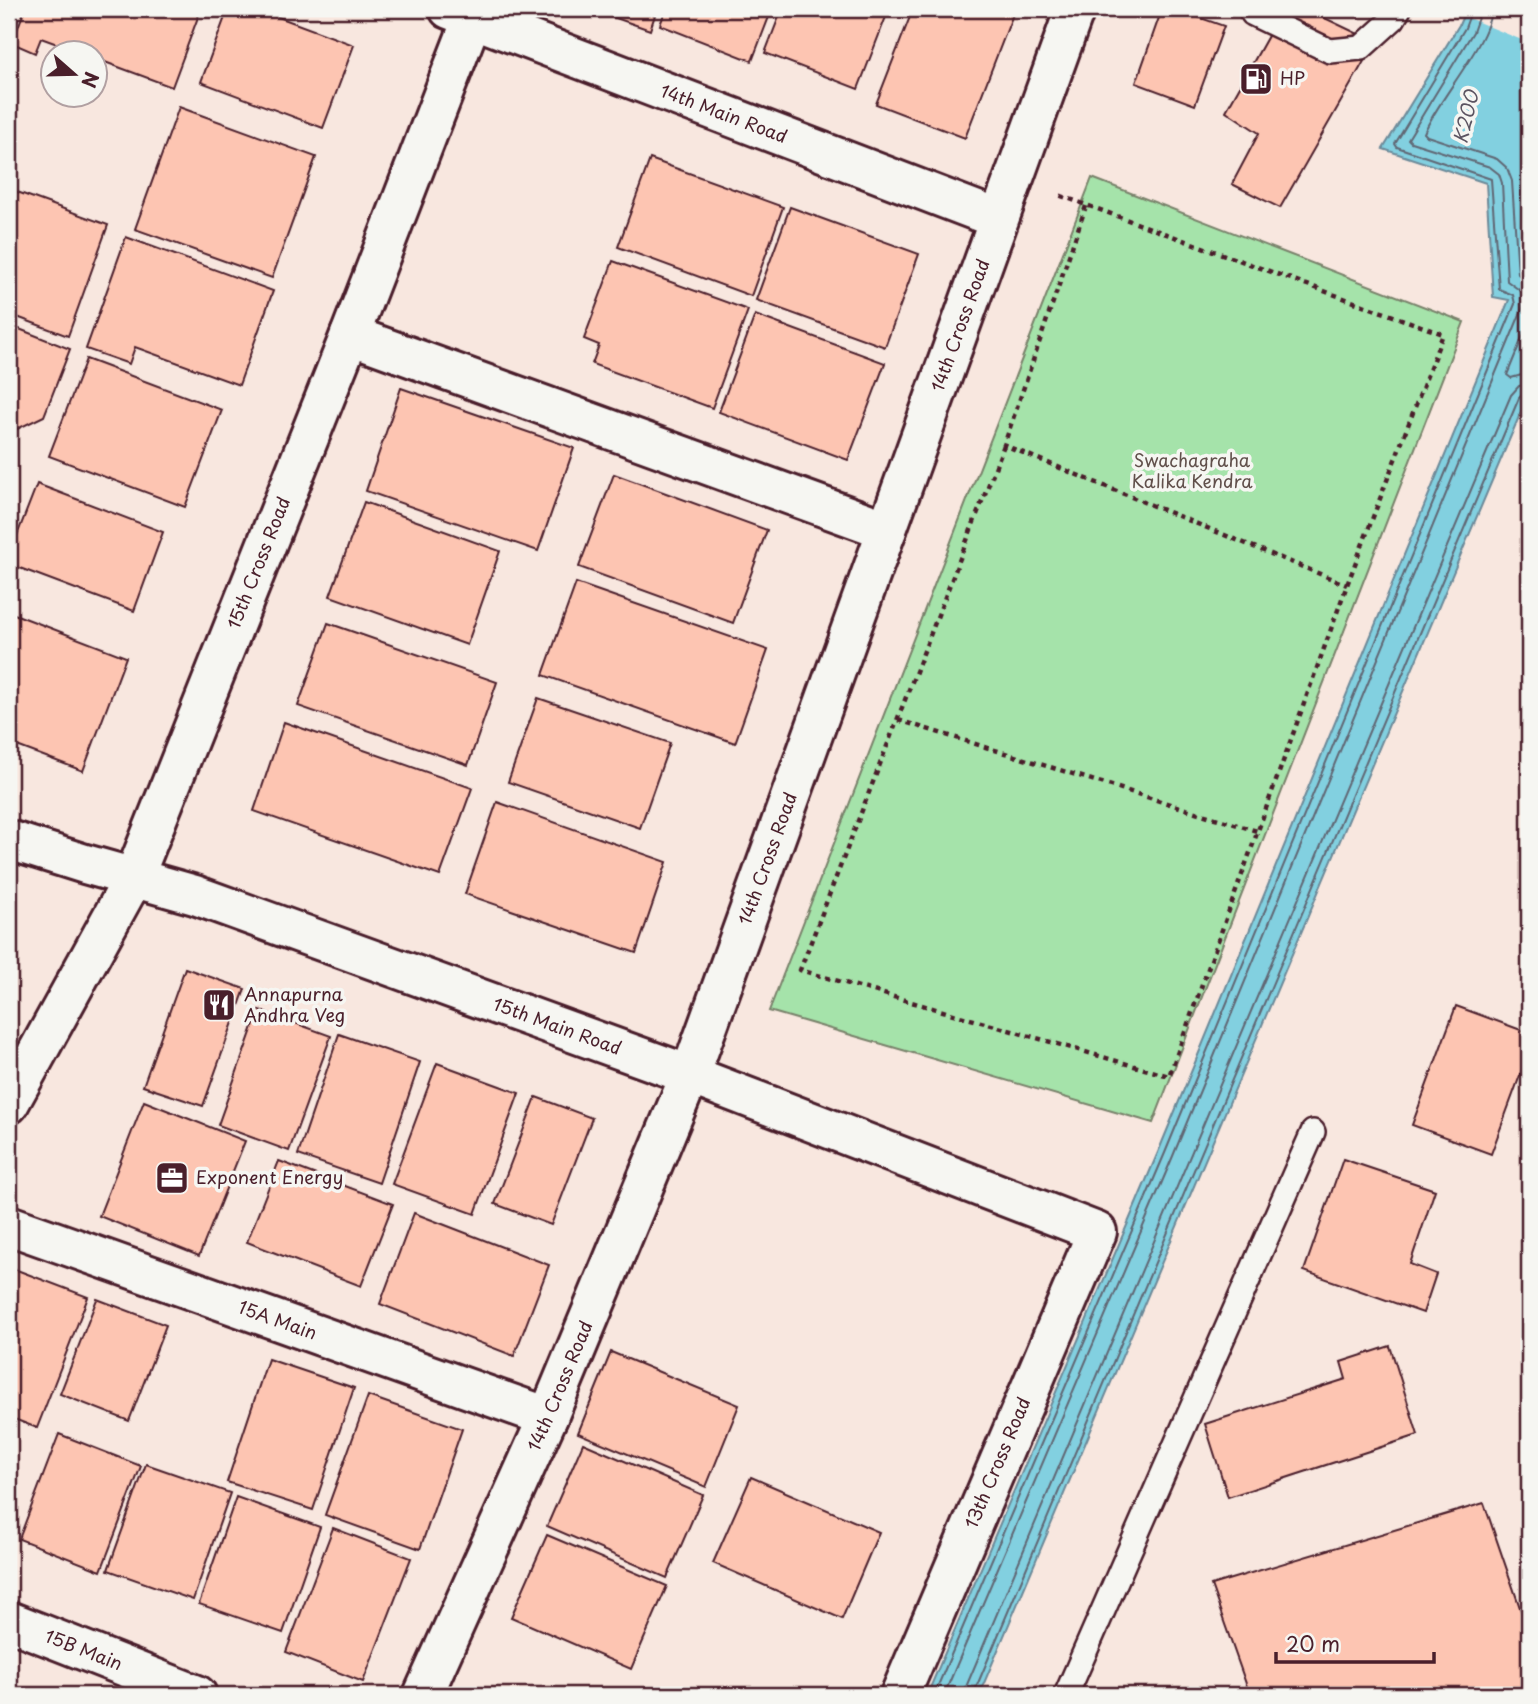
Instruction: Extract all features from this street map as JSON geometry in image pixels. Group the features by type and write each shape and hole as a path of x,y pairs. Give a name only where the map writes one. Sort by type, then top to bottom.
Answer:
{"street":[{"name":"14th Cross Road","path":"423,1695 548,1416 690,1075 1076,9"},
{"name":"14th Main Road","path":"466,12 998,219"},
{"name":"15th Cross Road","path":"9,1104 134,877 350,335 466,12"},
{"path":"350,335 887,530"},
{"name":"15th Main Road","path":"9,840 195,895 690,1075 1097,1232"},
{"name":"15A Main","path":"9,1225 548,1416"},
{"name":"13th Cross Road","path":"900,1695 1097,1232"},
{"name":"15B Main","path":"9,1621 197,1695"}],"lane":[{"path":"1250,9 1253,14 1330,51 1361,48 1393,19 1399,9"},
{"path":"1066,1695 1312,1132"}],"path":[{"path":"1014,176 1086,206 1443,334 1347,585 1169,1076 800,970 1004,445 1086,206"},
{"path":"1004,445 1347,585"},
{"path":"898,720 1257,831"}],"green space":[{"name":"Swachagraha Kalika Kendra","path":"1092,178 1464,322 1153,1123 769,1011"}],"water":[{"name":"K200","path":"1466,9 1529,9 1529,393 979,1695 927,1695 1159,1150 1509,300 1493,297 1486,183 1383,149 1459,25"}],"pier":[{"path":"1465,9 1529,9 1529,43 1461,15"}],"building":[{"path":"25,9 201,9 172,87 108,63 108,38 38,38 35,53 12,43"},
{"path":"228,9 257,9 354,45 323,128 201,82"},
{"path":"590,9 657,9 650,30"},
{"path":"666,9 772,9 752,61 660,25"},
{"path":"782,9 889,9 858,89 765,53"},
{"path":"913,9 1015,9 965,138 876,104"},
{"path":"1162,9 1175,9 1224,26 1195,105 1136,83"},
{"path":"1283,9 1306,9 1375,42 1280,208 1232,184 1259,133 1226,111"},
{"path":"179,107 316,157 272,278 135,229"},
{"path":"650,159 783,207 751,296 618,247"},
{"path":"9,189 108,225 68,336 9,314"},
{"path":"790,207 919,254 885,347 756,300"},
{"path":"126,237 273,291 239,385 135,347 129,364 86,349"},
{"path":"613,261 748,310 712,408 592,364 599,345 584,339"},
{"path":"755,315 885,363 848,460 719,412"},
{"path":"9,325 70,349 44,416 9,433"},
{"path":"86,359 222,410 185,507 49,456"},
{"path":"401,388 574,448 538,551 366,491"},
{"path":"614,474 767,530 733,623 579,567"},
{"path":"37,484 163,532 134,611 9,564 9,556"},
{"path":"364,502 500,551 467,645 330,596"},
{"path":"576,583 768,650 735,743 543,675"},
{"path":"9,612 126,657 83,771 9,743"},
{"path":"328,623 497,682 468,765 298,706"},
{"path":"538,698 670,743 640,828 508,782"},
{"path":"284,722 472,788 440,876 254,811"},
{"path":"497,802 667,862 636,953 465,894"},
{"path":"185,968 245,989 203,1106 143,1086"},
{"path":"1456,1006 1529,1033 1529,1051 1491,1154 1412,1125"},
{"path":"259,1010 331,1036 289,1151 218,1125"},
{"path":"339,1034 420,1062 379,1183 298,1155"},
{"path":"437,1063 519,1093 475,1214 392,1184"},
{"path":"536,1097 592,1118 551,1225 495,1204"},
{"name":"Exponent Energy","path":"144,1101 245,1141 199,1256 99,1216"},
{"path":"1343,1159 1435,1190 1410,1264 1436,1274 1423,1313 1304,1271"},
{"path":"279,1161 393,1204 361,1286 247,1242"},
{"path":"414,1213 549,1265 514,1356 380,1304"},
{"path":"9,1267 88,1297 37,1428 9,1417"},
{"path":"97,1299 166,1325 129,1421 60,1394"},
{"path":"1390,1346 1418,1435 1228,1497 1205,1424 1346,1379 1341,1362"},
{"path":"611,1352 739,1405 706,1487 578,1433"},
{"path":"268,1359 354,1388 313,1510 227,1482"},
{"path":"368,1396 462,1429 420,1549 325,1515"},
{"path":"59,1434 141,1466 101,1571 19,1539"},
{"path":"583,1443 703,1495 667,1578 547,1526"},
{"path":"146,1464 230,1493 193,1600 108,1570"},
{"path":"751,1477 879,1532 842,1619 713,1563"},
{"path":"236,1497 320,1527 283,1633 199,1604"},
{"path":"1484,1503 1529,1634 1529,1695 1250,1695 1211,1585"},
{"path":"333,1528 411,1558 363,1682 286,1652"},
{"path":"547,1535 667,1586 631,1669 511,1617"}],"place":[{"name":"HP","path":"1256,79"},
{"name":"Annapurna Andhra Veg","path":"219,1005"},
{"name":"Exponent Energy","path":"172,1178"}]}
